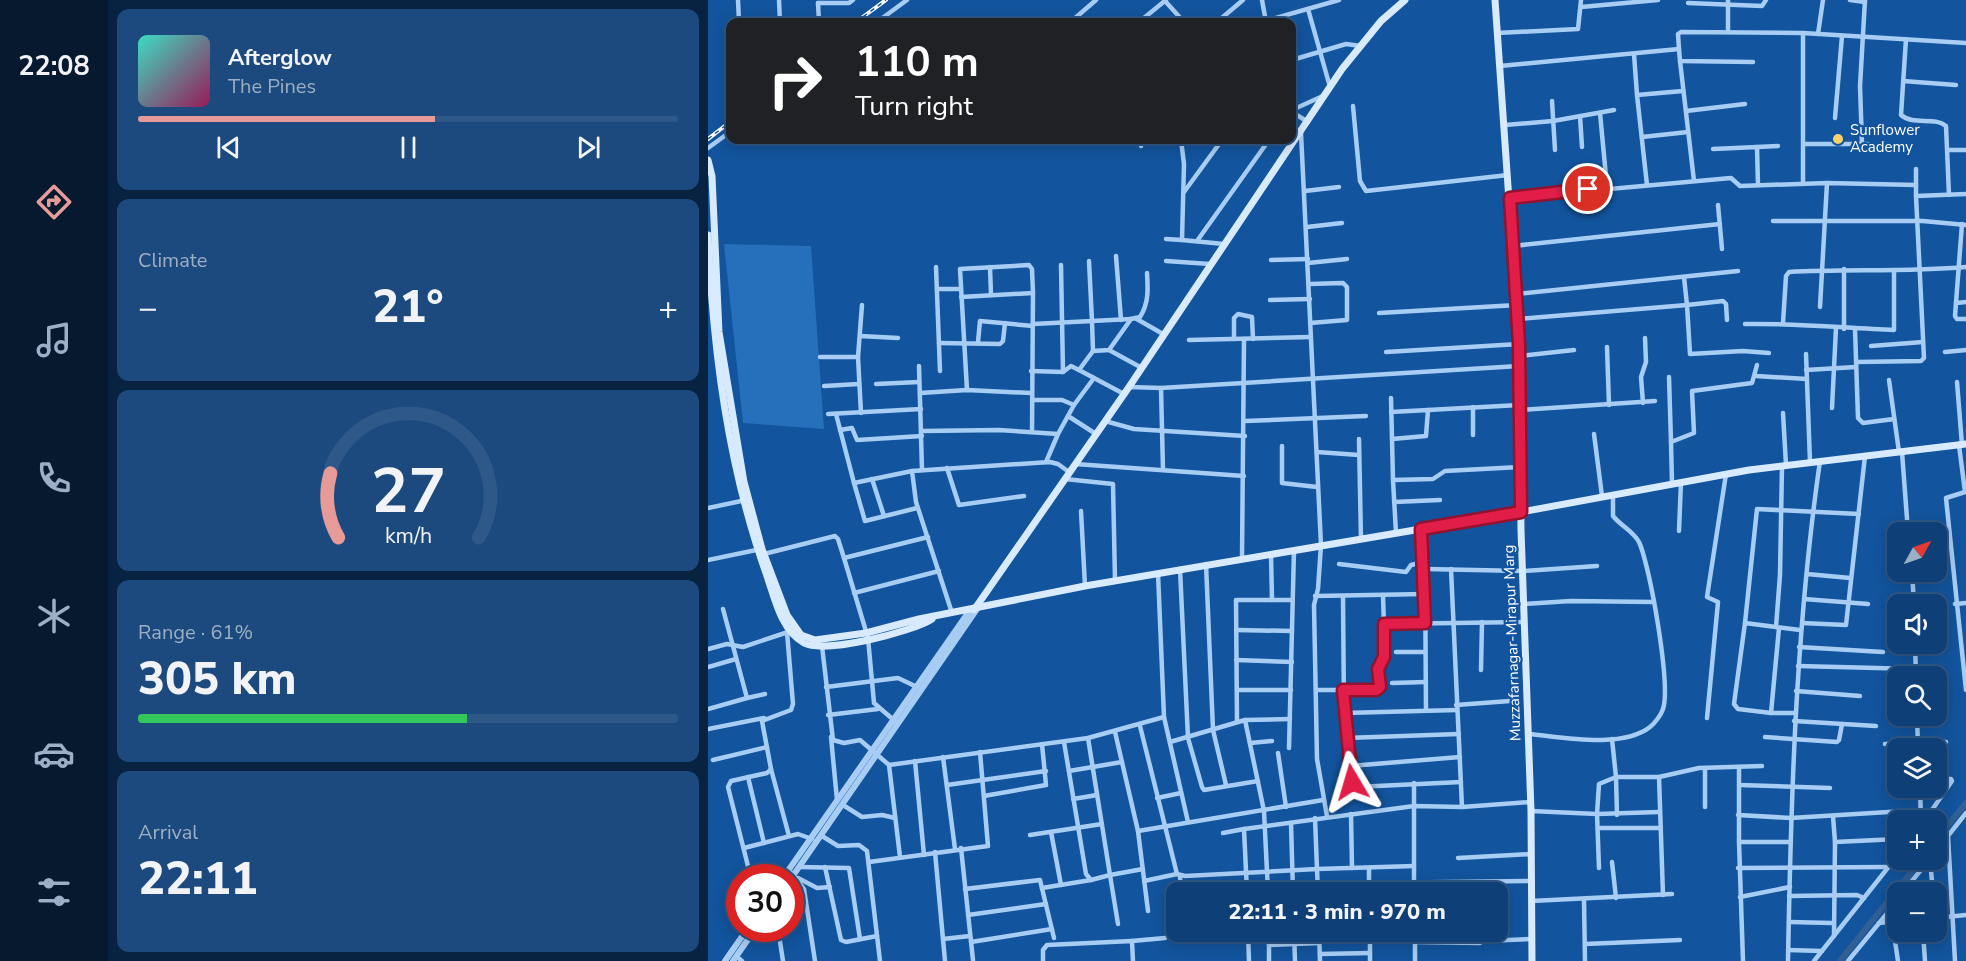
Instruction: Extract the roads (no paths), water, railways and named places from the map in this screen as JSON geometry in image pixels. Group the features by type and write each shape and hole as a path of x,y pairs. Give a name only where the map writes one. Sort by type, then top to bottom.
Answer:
{"main road":[{"path":"1296,139 1361,46 1381,21 1405,0"},
{"name":"Muzzafarnagar-Mirapur Marg","path":"1495,0 1519,344 1521,512 1531,802 1532,961"},
{"path":"974,610 1142,368 1292,144"},
{"path":"708,160 712,176 710,235 713,324 746,500 775,600 791,631 804,643 822,646 917,626 952,613 1115,580 1361,540 1672,483 1810,462 1963,445"},
{"path":"791,631 814,640 867,636"}],"street":[{"path":"738,0 739,18"},
{"path":"779,0 780,18"},
{"path":"819,18 818,2 849,3 853,0"},
{"path":"882,18 907,0"},
{"path":"1075,18 1095,0"},
{"path":"1144,18 1165,0 1181,18"},
{"path":"1222,18 1244,0"},
{"path":"1262,0 1264,18"},
{"path":"1278,18 1339,0"},
{"path":"1497,33 1578,29 1581,0"},
{"path":"1581,7 1609,2 1658,0"},
{"path":"1688,3 1728,2 1762,6 1766,0"},
{"path":"1818,34 1823,0"},
{"path":"1804,144 1865,144 1860,86 1865,1 1850,0"},
{"path":"1728,2 1728,32"},
{"path":"1296,109 1328,91 1308,9"},
{"path":"1694,181 1680,61 1678,34 1681,32 1803,33 1966,43"},
{"path":"1803,33 1803,184"},
{"path":"1835,118 1842,36"},
{"path":"1906,39 1901,116 1907,120 1945,124 1949,195"},
{"path":"1296,59 1346,44 1361,46"},
{"path":"1500,66 1679,49"},
{"path":"1634,54 1647,185"},
{"path":"1680,61 1753,62"},
{"path":"1903,81 1956,85"},
{"path":"1637,95 1683,90"},
{"path":"1552,101 1555,150"},
{"path":"1686,111 1745,104"},
{"path":"1353,106 1360,181 1366,191 1508,175"},
{"path":"1505,125 1553,121 1614,110"},
{"path":"1600,113 1608,187"},
{"path":"1296,114 1308,122"},
{"path":"1580,116 1582,147"},
{"path":"1642,137 1688,132"},
{"path":"1300,133 1305,191 1320,545 1318,589 1315,596 1317,759 1327,816"},
{"path":"708,148 726,135"},
{"path":"1181,144 1184,192 1182,240"},
{"path":"1184,192 1219,144"},
{"path":"1197,241 1266,144"},
{"path":"1713,149 1778,146"},
{"path":"1757,147 1758,185"},
{"path":"1948,150 1966,150"},
{"path":"1806,370 1834,369 1856,364 1921,361 1924,358 1916,169"},
{"path":"1510,198 1608,187 1733,178 1738,186 1827,183 1916,185"},
{"path":"1820,307 1827,183"},
{"path":"1305,191 1339,187"},
{"path":"1916,196 1966,194"},
{"path":"1718,205 1722,249"},
{"path":"1773,221 1919,221 1964,224 1957,268 1956,319 1966,319"},
{"path":"1306,227 1342,223"},
{"path":"1513,246 1720,224"},
{"path":"1166,239 1224,244"},
{"path":"1116,256 1120,320"},
{"path":"1271,260 1347,259"},
{"path":"1079,370 1093,351 1089,261"},
{"path":"1166,261 1210,264"},
{"path":"967,390 960,268 1029,266 1032,269 1033,293 1032,432"},
{"path":"1061,266 1064,322 1063,372"},
{"path":"936,267 940,371"},
{"path":"990,267 991,295"},
{"path":"1784,323 1787,275 1790,272 1844,269 1921,271 1966,267"},
{"path":"1844,269 1844,329"},
{"path":"1745,324 1784,323 1844,329 1894,329 1894,270"},
{"path":"1517,294 1737,271"},
{"path":"978,342 980,321 1033,325 1133,319 1141,316 1147,304 1148,273"},
{"path":"1684,277 1691,356 1743,351 1768,352"},
{"path":"1309,284 1343,283 1347,286 1347,320 1310,323"},
{"path":"937,289 960,289"},
{"path":"961,297 1033,293"},
{"path":"1270,300 1310,299"},
{"path":"1518,320 1723,301 1726,304 1727,320"},
{"path":"1956,303 1966,302"},
{"path":"861,413 858,357 862,305"},
{"path":"1380,313 1517,305"},
{"path":"1234,339 1234,315 1238,314 1252,317 1252,339"},
{"path":"1133,319 1163,334"},
{"path":"1109,350 1133,319"},
{"path":"939,344 1001,343 1005,323"},
{"path":"1832,408 1836,328"},
{"path":"1856,329 1859,420 1863,423 1894,419"},
{"path":"860,336 898,338"},
{"path":"1189,340 1310,337"},
{"path":"1642,403 1641,377 1646,362 1645,338"},
{"path":"1242,559 1245,436 1244,339"},
{"path":"1871,346 1923,342"},
{"path":"1386,352 1519,344"},
{"path":"1607,347 1608,405"},
{"path":"1093,351 1109,350 1142,368"},
{"path":"1519,356 1574,350"},
{"path":"1945,352 1966,350"},
{"path":"1806,354 1810,462"},
{"path":"820,357 858,357"},
{"path":"1671,442 1694,433 1691,393 1693,390 1750,384 1756,376 1757,365"},
{"path":"919,366 922,470"},
{"path":"1031,371 1063,372 1071,366 1126,390 1519,366"},
{"path":"1669,376 1672,483"},
{"path":"1756,376 1807,378"},
{"path":"1046,462 1074,405 1094,378"},
{"path":"1889,380 1900,452 1907,522"},
{"path":"876,384 920,382"},
{"path":"1957,382 1965,494 1948,495 1946,498 1955,604 1966,690"},
{"path":"824,386 859,384"},
{"path":"1161,388 1163,470"},
{"path":"920,393 967,390 1031,393"},
{"path":"1390,398 1396,533"},
{"path":"1032,400 1062,400 1074,405"},
{"path":"1391,412 1473,407 1608,405 1655,401"},
{"path":"1473,407 1473,435"},
{"path":"828,414 921,409"},
{"path":"1392,440 1426,436 1428,410"},
{"path":"1771,713 1778,627 1784,466 1783,413"},
{"path":"836,414 864,520 917,508"},
{"path":"1068,416 1096,434"},
{"path":"1245,421 1366,416"},
{"path":"1105,421 1122,427 1245,436"},
{"path":"840,430 852,428 857,440 922,434 1032,432 1059,434"},
{"path":"1594,434 1602,496"},
{"path":"1359,439 1361,540"},
{"path":"1282,446 1282,483 1317,487"},
{"path":"1317,452 1359,455"},
{"path":"1802,623 1845,626 1865,456"},
{"path":"1788,961 1797,666 1808,574 1812,512 1820,461"},
{"path":"854,483 912,471 1046,462 1058,464 1067,476 1113,484 1115,580"},
{"path":"1075,464 1244,476"},
{"path":"1393,480 1433,479 1445,471 1520,467"},
{"path":"947,468 958,504 1024,496"},
{"path":"912,471 917,508 952,613"},
{"path":"1707,718 1718,602 1707,597 1726,474"},
{"path":"872,479 884,516"},
{"path":"1679,531 1682,482"},
{"path":"1529,734 1612,739 1637,734 1651,726 1664,707 1659,635 1654,602 1638,540 1613,516 1613,494"},
{"path":"708,508 746,500"},
{"path":"1394,502 1440,500"},
{"path":"1794,713 1771,713 1735,706 1756,510 1859,514"},
{"path":"1081,511 1084,586"},
{"path":"1421,529 1425,569 1426,710"},
{"path":"708,560 836,536 867,636 874,703 878,709 896,722"},
{"path":"844,558 928,537"},
{"path":"1289,748 1294,550"},
{"path":"1271,554 1272,600"},
{"path":"1340,564 1406,572 1411,565 1424,562"},
{"path":"1206,564 1213,730 1226,784"},
{"path":"1425,569 1523,571 1597,566"},
{"path":"1180,569 1188,738 1203,789 1258,781"},
{"path":"1451,569 1462,807"},
{"path":"854,593 939,571"},
{"path":"1158,573 1164,717 1188,822"},
{"path":"1808,574 1850,578"},
{"path":"1315,596 1425,594"},
{"path":"1316,690 1376,690 1380,687 1378,669 1384,657 1383,595"},
{"path":"1343,596 1344,713 1353,785 1356,787 1461,782"},
{"path":"1804,599 1868,604"},
{"path":"1237,722 1236,600 1292,600"},
{"path":"1524,604 1571,601 1654,602"},
{"path":"1955,604 1966,603"},
{"path":"723,609 747,698"},
{"path":"801,864 814,840 974,610"},
{"path":"1481,670 1482,622"},
{"path":"1384,624 1524,622"},
{"path":"1744,623 1800,630"},
{"path":"1236,630 1292,631"},
{"path":"708,649 724,644 743,647 791,631 792,708 766,717 708,729"},
{"path":"792,864 814,840 822,836 840,803 830,735 822,646"},
{"path":"1799,647 1883,652"},
{"path":"1396,652 1425,652"},
{"path":"708,667 736,659"},
{"path":"1236,660 1292,662"},
{"path":"1797,666 1887,668"},
{"path":"826,687 898,678 919,689"},
{"path":"1392,683 1425,682"},
{"path":"1237,690 1291,690"},
{"path":"1796,691 1860,696"},
{"path":"708,709 765,694"},
{"path":"1344,713 1426,710 1510,701"},
{"path":"828,715 878,709"},
{"path":"766,717 762,721 771,769 789,836"},
{"path":"889,765 1088,738 1140,726 1164,717"},
{"path":"1170,742 1245,720 1290,719"},
{"path":"1245,720 1264,811 1268,882"},
{"path":"1794,721 1876,726"},
{"path":"1765,737 1838,741 1842,724"},
{"path":"1140,726 1179,882"},
{"path":"1115,732 1138,831 1148,911"},
{"path":"1346,738 1459,734"},
{"path":"830,735 837,743 860,740 889,765 900,857"},
{"path":"1088,738 1118,924"},
{"path":"1612,739 1617,815"},
{"path":"1250,743 1272,741"},
{"path":"1064,742 1086,874 1091,880"},
{"path":"984,796 1043,786 1047,783 1042,744"},
{"path":"713,760 767,747"},
{"path":"869,862 990,844 980,752"},
{"path":"1278,753 1286,807"},
{"path":"943,757 965,889 973,960"},
{"path":"1350,766 1460,757"},
{"path":"915,761 924,855"},
{"path":"1069,771 1122,762"},
{"path":"1599,868 1597,814 1599,784 1616,777 1659,777 1705,768 1762,766"},
{"path":"1739,767 1738,868 1743,961"},
{"path":"1705,768 1705,807"},
{"path":"748,864 728,787 731,781 767,773 771,769"},
{"path":"947,785 1046,771"},
{"path":"748,777 764,843"},
{"path":"1659,777 1663,895"},
{"path":"1947,779 1953,781 1947,789"},
{"path":"1414,783 1414,882"},
{"path":"1739,785 1830,788"},
{"path":"1157,798 1181,793"},
{"path":"1073,800 1097,795"},
{"path":"1920,798 1921,810"},
{"path":"1931,810 1940,798"},
{"path":"1138,831 1323,800"},
{"path":"1223,832 1327,816 1414,806 1462,807 1531,802"},
{"path":"840,803 862,817 882,815 895,818"},
{"path":"1531,811 1617,815 1659,812"},
{"path":"1738,814 1791,818 1887,812"},
{"path":"1955,961 1948,836 1966,813"},
{"path":"1351,814 1352,868"},
{"path":"1833,816 1835,869 1832,922 1834,936"},
{"path":"1315,818 1318,882"},
{"path":"1291,823 1293,882"},
{"path":"1030,835 1102,824"},
{"path":"1598,828 1661,828"},
{"path":"1245,829 1247,882"},
{"path":"1051,832 1060,885"},
{"path":"744,848 802,833 814,840"},
{"path":"822,836 838,846 862,846 867,851 880,961"},
{"path":"1834,842 1887,840"},
{"path":"1739,842 1791,842"},
{"path":"935,852 945,961"},
{"path":"1458,858 1531,854"},
{"path":"1612,862 1616,898"},
{"path":"804,867 846,866 850,871 860,939"},
{"path":"1144,880 1178,875 1246,871 1414,866"},
{"path":"825,867 841,940 877,936"},
{"path":"1738,868 1887,867"},
{"path":"1370,868 1370,882"},
{"path":"1814,961 1887,868"},
{"path":"1042,888 1143,869"},
{"path":"1911,882 1922,870"},
{"path":"965,889 1040,880 1054,938"},
{"path":"1508,882 1531,881"},
{"path":"804,882 817,888 830,887"},
{"path":"1740,897 1790,887"},
{"path":"804,889 815,961"},
{"path":"1531,901 1672,894"},
{"path":"1789,896 1834,895 1864,898"},
{"path":"1584,900 1586,961"},
{"path":"968,915 1046,904"},
{"path":"1848,961 1887,913"},
{"path":"1947,917 1966,915"},
{"path":"1789,922 1832,922"},
{"path":"1879,923 1887,922"},
{"path":"943,939 970,939 1052,929"},
{"path":"1043,961 1043,950 1047,945 1165,938"},
{"path":"1508,940 1532,939"},
{"path":"1132,940 1133,961"},
{"path":"1585,944 1680,940"},
{"path":"725,961 741,942"},
{"path":"742,961 735,959 745,942"},
{"path":"780,942 783,961"},
{"path":"1248,942 1249,961"},
{"path":"1370,942 1370,961"},
{"path":"1414,961 1415,942"},
{"path":"1895,942 1898,961"},
{"path":"1924,942 1925,961"},
{"path":"1269,961 1269,945 1319,943 1320,961"},
{"path":"1294,944 1295,961"},
{"path":"1788,950 1822,951"},
{"path":"1320,954 1370,953"}],"waterway":[{"path":"1947,826 1966,803"},
{"path":"1840,961 1913,870"}],"railway":[{"path":"861,18 886,0"},
{"path":"708,139 726,125"}],"place":[{"name":"Sunflower Academy","path":"1838,139"}]}
